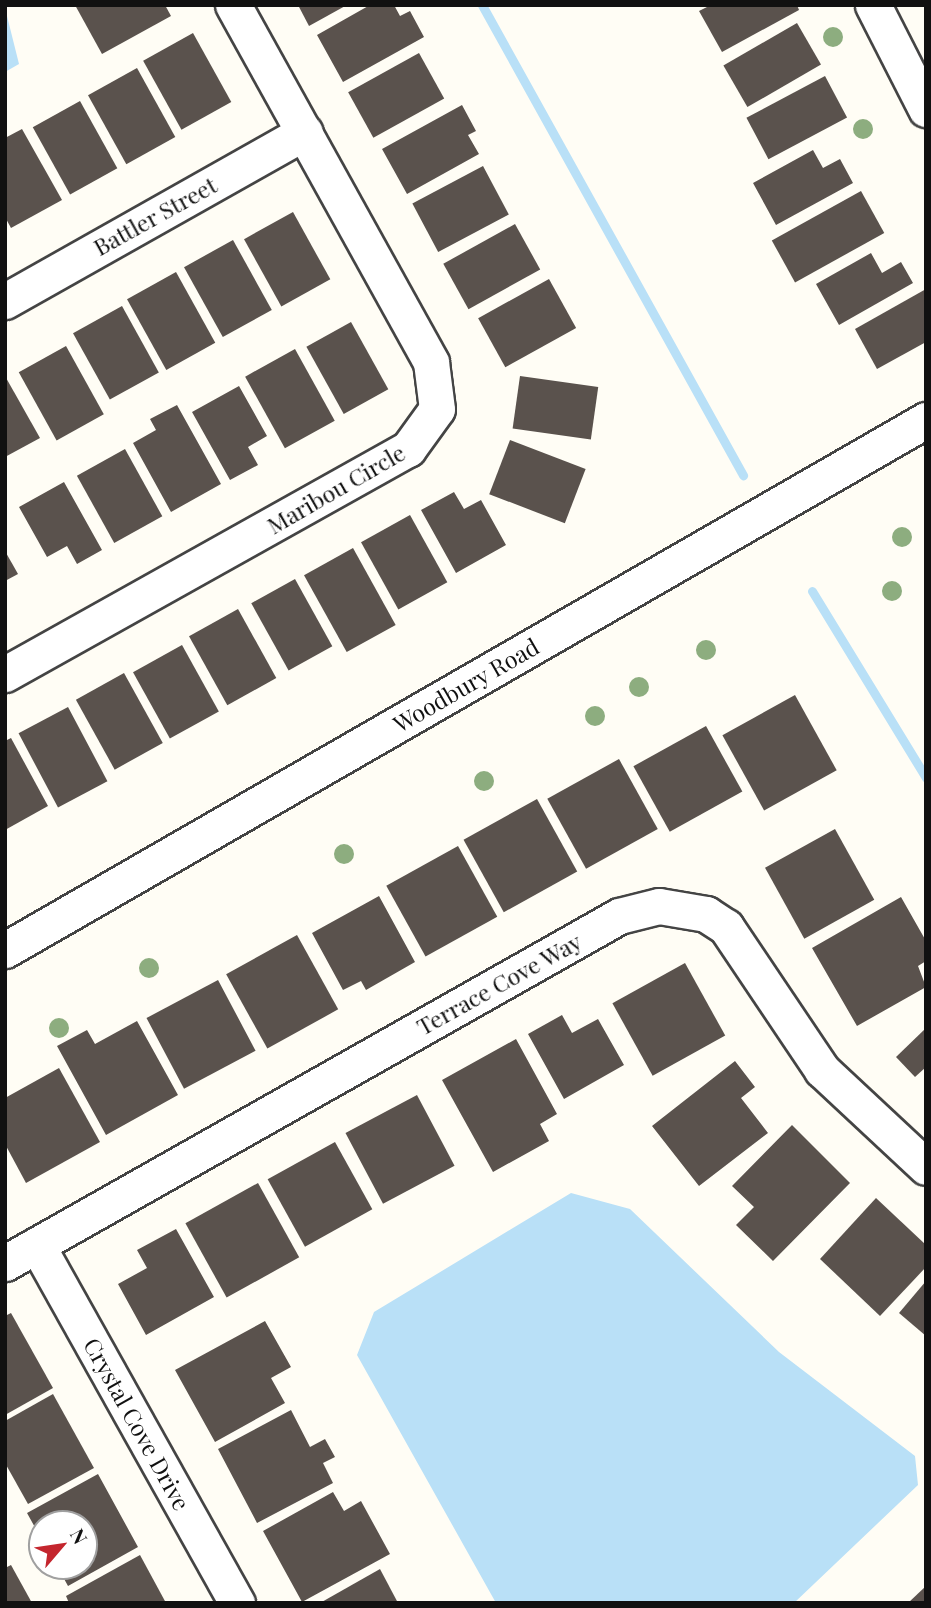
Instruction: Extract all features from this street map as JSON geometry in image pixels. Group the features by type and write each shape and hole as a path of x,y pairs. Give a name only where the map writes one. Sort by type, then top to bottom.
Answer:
{"street":[{"name":"Maribou Circle","path":"5,674 408,449 432,423 439,392 431,362 233,5"},
{"path":"873,5 926,109"},
{"name":"Battler Street","path":"5,301 305,132"},
{"name":"Woodbury Road","path":"5,950 926,420"},
{"name":"Terrace Cove Way","path":"5,1263 619,916 659,906 706,914 726,927 822,1070 926,1167"},
{"name":"Crystal Cove Drive","path":"37,1245 237,1603"}],"water":[{"path":"5,8 19,64 5,72"},
{"path":"571,1193 630,1209 779,1352 915,1456 918,1485 794,1603 496,1603 357,1355 374,1312"}],"building":[{"path":"75,5 165,5 171,16 102,54"},
{"path":"298,5 347,5 309,26"},
{"path":"370,5 394,5 400,16 410,11 424,37 343,82 317,35"},
{"path":"711,5 797,5 799,10 722,52 699,11"},
{"path":"797,23 821,65 747,107 723,66"},
{"path":"193,33 231,102 181,130 143,61"},
{"path":"419,53 444,98 373,138 348,92"},
{"path":"137,68 175,137 126,164 88,95"},
{"path":"825,76 847,117 768,159 746,118"},
{"path":"80,101 117,168 70,195 33,127"},
{"path":"462,105 476,131 468,135 479,154 407,194 382,149"},
{"path":"22,129 62,200 11,228 5,217 5,138"},
{"path":"813,150 823,168 840,159 853,183 776,225 753,183"},
{"path":"483,166 509,215 438,252 412,204"},
{"path":"861,191 884,233 795,282 772,240"},
{"path":"293,212 330,279 281,306 244,239"},
{"path":"515,224 540,269 468,309 443,264"},
{"path":"233,240 272,310 223,337 184,267"},
{"path":"871,253 882,273 901,262 913,283 839,325 816,284"},
{"path":"176,272 215,343 166,370 127,299"},
{"path":"549,279 576,328 505,367 478,318"},
{"path":"926,289 926,342 877,369 855,329"},
{"path":"122,306 159,372 110,400 73,333"},
{"path":"351,322 388,389 344,414 306,347"},
{"path":"66,346 104,414 57,440 19,372"},
{"path":"295,349 335,421 285,448 245,377"},
{"path":"5,376 40,438 5,457"},
{"path":"520,376 598,387 591,439 513,428"},
{"path":"239,386 267,436 248,447 258,465 230,480 192,412"},
{"path":"177,405 221,484 171,512 133,443 156,430 150,419"},
{"path":"510,440 586,469 565,523 489,494"},
{"path":"125,449 162,516 114,543 77,476"},
{"path":"64,482 102,550 77,564 67,546 47,557 19,507"},
{"path":"454,492 464,509 481,500 506,545 456,573 421,510"},
{"path":"410,515 447,582 398,609 361,542"},
{"path":"353,548 396,625 347,652 304,575"},
{"path":"5,551 18,574 5,581"},
{"path":"295,579 332,646 289,671 251,603"},
{"path":"238,609 276,678 227,705 189,636"},
{"path":"182,645 219,711 170,739 133,672"},
{"path":"124,673 163,743 115,770 76,700"},
{"path":"795,695 837,770 764,810 722,735"},
{"path":"68,707 107,781 58,807 19,733"},
{"path":"706,726 742,792 670,832 633,766"},
{"path":"11,738 48,806 5,830 5,741"},
{"path":"619,759 658,829 586,869 547,799"},
{"path":"537,799 577,872 504,912 464,840"},
{"path":"835,829 874,900 804,939 765,868"},
{"path":"458,846 497,917 426,957 386,886"},
{"path":"379,896 415,962 366,990 361,981 343,990 312,933"},
{"path":"901,897 926,941 926,961 918,966 926,987 857,1026 812,948"},
{"path":"297,935 338,1009 267,1049 226,974"},
{"path":"685,963 725,1036 653,1076 612,1003"},
{"path":"218,980 256,1051 184,1089 146,1018"},
{"path":"562,1015 572,1033 598,1019 624,1065 564,1099 528,1034"},
{"path":"137,1021 178,1095 106,1135 57,1046 87,1030 95,1044"},
{"path":"926,1028 926,1067 915,1077 896,1057"},
{"path":"516,1039 557,1114 540,1124 549,1141 493,1172 442,1080"},
{"path":"735,1061 755,1087 741,1098 768,1133 699,1186 652,1126"},
{"path":"59,1068 100,1142 26,1183 5,1144 5,1098"},
{"path":"417,1095 455,1166 383,1204 345,1133"},
{"path":"792,1125 850,1183 773,1261 736,1225 754,1207 732,1186"},
{"path":"335,1142 372,1209 305,1247 268,1179"},
{"path":"258,1183 299,1257 227,1298 185,1223"},
{"path":"876,1198 926,1245 926,1267 880,1316 820,1259"},
{"path":"176,1229 214,1297 146,1335 118,1284 147,1268 137,1250"},
{"path":"926,1281 926,1336 899,1313"},
{"path":"11,1313 53,1388 5,1415 5,1316"},
{"path":"265,1321 291,1367 271,1378 285,1403 215,1442 175,1370"},
{"path":"53,1394 94,1468 28,1504 5,1463 5,1421"},
{"path":"291,1410 310,1447 325,1439 335,1457 323,1463 333,1483 257,1523 218,1449"},
{"path":"98,1474 138,1547 98,1569 98,1510 32,1510"},
{"path":"333,1492 344,1511 361,1501 390,1554 302,1602 263,1531"},
{"path":"140,1555 166,1603 69,1603 66,1596"},
{"path":"11,1565 32,1603 5,1603 5,1568"},
{"path":"380,1569 398,1603 320,1603"},
{"path":"65,1580 79,1580 68,1586"},
{"path":"926,1586 926,1603 908,1603"}],"waterway":[{"path":"482,5 743,475"},
{"path":"812,591 926,778"}]}
